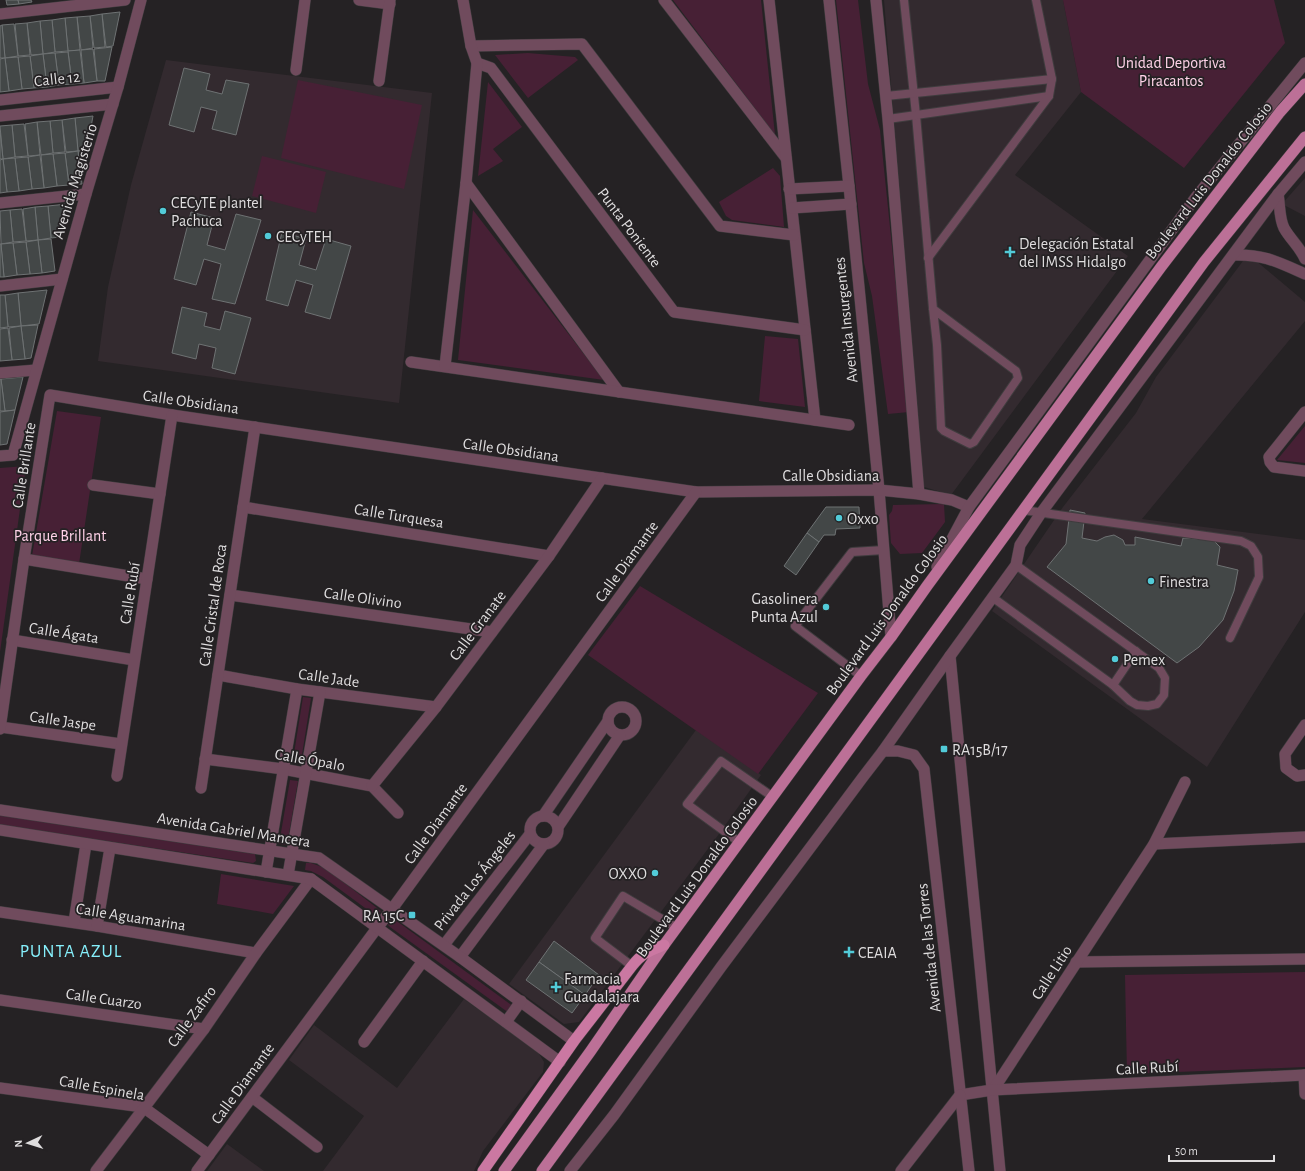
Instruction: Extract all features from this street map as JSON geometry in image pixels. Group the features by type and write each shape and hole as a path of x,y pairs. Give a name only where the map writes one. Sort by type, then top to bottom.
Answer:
{"highway":[{"path":"483,1171 574,1041 632,966 647,951 664,946"}],"main road":[{"name":"Boulevard Luis Donaldo Colosio","path":"504,1171 739,842 891,637 926,586 1161,267 1280,112 1305,84"},
{"path":"542,1171 1204,262 1305,137"}],"street":[{"path":"0,14 125,0"},
{"name":"Avenida Magisterio","path":"0,456 12,455 118,87 141,0"},
{"path":"296,70 305,0"},
{"path":"359,0 390,2 379,81"},
{"path":"445,366 466,183 477,63 471,46 463,0"},
{"path":"664,0 786,158"},
{"path":"769,0 815,420"},
{"name":"Avenida Insurgentes","path":"829,0 879,490 891,637"},
{"path":"876,0 886,96 919,494"},
{"path":"471,46 582,44 720,226 794,235"},
{"name":"Punta Poniente","path":"477,63 490,68 674,312 805,330"},
{"path":"926,586 969,507 1196,197 1305,63"},
{"name":"Calle 12","path":"0,100 118,87"},
{"name":"Calle 12","path":"0,116 113,104"},
{"path":"570,1171 614,1115 721,967 884,751 1016,565 1020,545 1041,513 1278,194 1305,162"},
{"path":"466,183 619,392"},
{"path":"789,189 849,186"},
{"path":"0,203 86,194"},
{"path":"1278,194 1284,229 1300,248 1305,259"},
{"path":"792,208 851,204"},
{"path":"1234,255 1249,254 1262,256 1305,274"},
{"path":"0,286 62,279"},
{"path":"411,362 849,425"},
{"path":"0,373 36,370"},
{"name":"Calle Obsidiana","path":"50,395 172,415 696,492 879,490 919,494 952,500 969,507"},
{"name":"Calle Brillante","path":"0,728 24,559 50,395"},
{"path":"1305,412 1269,457 1270,462 1274,467 1305,471"},
{"name":"Calle Rubí","path":"117,776 172,415"},
{"name":"Calle Cristal de Roca","path":"201,788 255,427"},
{"name":"Calle Granate","path":"372,786 436,707 549,556 602,478"},
{"path":"93,485 160,494"},
{"name":"Calle Diamante","path":"197,1171 392,909 696,492"},
{"name":"Calle Turquesa","path":"243,507 549,556"},
{"path":"24,559 147,578"},
{"name":"Calle Olivino","path":"230,595 492,632"},
{"name":"Calle Ágata","path":"12,640 134,660"},
{"path":"950,656 1000,1171"},
{"name":"Calle Jade","path":"218,675 297,689 436,707"},
{"path":"266,872 297,689"},
{"path":"288,875 320,692"},
{"path":"543,816 608,721 610,714 614,709 621,707 628,708 633,712 636,718 636,725 633,731 627,735 620,735 614,733 608,721"},
{"path":"1305,725 1285,754 1286,768 1297,776 1305,775"},
{"name":"Calle Jaspe","path":"0,728 121,744"},
{"path":"558,826 620,735"},
{"name":"Avenida de las Torres","path":"884,751 898,751 914,755 924,769 969,1171"},
{"name":"Calle Ópalo","path":"206,759 283,769 372,786"},
{"name":"Calle Litio","path":"992,1090 1154,844 1185,782"},
{"path":"372,786 398,813"},
{"name":"Avenida Gabriel Mancera","path":"0,810 320,858 444,945 574,1041"},
{"path":"543,816 549,817 555,821 558,826 558,833 555,839 550,843 544,844 535,841 530,834 532,822 543,816"},
{"path":"0,830 311,879 560,1062"},
{"name":"Privada Los Ángeles","path":"444,945 530,834"},
{"path":"1154,844 1305,837"},
{"path":"74,922 86,844"},
{"name":"Privada Los Ángeles","path":"460,957 544,844"},
{"path":"97,926 110,848"},
{"name":"Calle Zafiro","path":"96,1171 143,1107 204,1029 256,953 311,879"},
{"name":"Calle Aguamarina","path":"0,912 74,922 256,953"},
{"path":"1076,962 1305,959"},
{"path":"364,1042 423,961"},
{"name":"Calle Cuarzo","path":"0,1000 204,1029"},
{"path":"506,1022 521,1001"},
{"path":"1305,1075 1305,1094"},
{"name":"Calle Rubí","path":"992,1090 1305,1075"},
{"name":"Calle Espinela","path":"0,1088 143,1107 209,1155"},
{"path":"900,1171 960,1095 992,1090"},
{"path":"252,1097 317,1147"}],"lane":[{"path":"904,0 916,115 928,258 933,309 937,345 941,428 970,444 974,442 1018,378 1018,375 1016,371 933,309"},
{"path":"928,258 1049,96 1052,79 1036,0"},
{"path":"886,96 1052,79"},
{"path":"888,119 1049,96"},
{"path":"1023,510 1241,541 1251,546 1258,557 1259,577 1230,638"},
{"path":"861,676 795,626 852,552 884,550"},
{"path":"992,597 1113,685 1130,701 1137,705 1148,706 1157,704 1164,695 1165,678 1159,668 1016,565"},
{"path":"1113,685 1136,651"},
{"path":"739,842 687,804 721,761 773,797"},
{"path":"632,966 595,938 623,896 677,928"}],"shaded area":[{"path":"884,0 1063,0 1081,92 1015,175 1128,256 951,495 924,487"},
{"name":"CECyTEH","path":"166,60 432,93 399,403 98,361 108,287 131,185"},
{"path":"1305,178 1305,216 1282,204"},
{"path":"1255,260 1305,302 1305,321 1142,519 1305,540 1305,612 1207,767 992,611 1063,507 1136,413 1156,377 1243,261"},
{"path":"696,730 761,775 579,1022 564,1024 509,984"},
{"path":"464,999 538,1052 544,1062 543,1072 483,1151 474,1171 323,1171 364,1116 289,1060 314,1025 397,1088"},
{"path":"227,1144 264,1171 207,1171"}],"green space":[{"path":"673,0 761,0 775,135"},
{"path":"836,0 858,0 868,84 880,130 909,412 888,414 872,296 864,263"},
{"name":"Unidad Deportiva Piracantos","path":"1063,0 1274,0 1285,43 1184,168 1081,92"},
{"path":"528,53 575,57 578,60 528,98 495,55"},
{"path":"298,80 422,105 404,189 281,158"},
{"path":"488,82 522,127 493,149 503,161 478,176"},
{"path":"262,156 326,172 316,213 252,196"},
{"path":"773,168 780,176 784,227 732,220 726,216 719,202"},
{"path":"473,210 604,380 458,360"},
{"path":"765,336 798,339 805,407 759,401"},
{"name":"Parque Brillant","path":"57,411 101,417 79,564 32,556"},
{"path":"1305,426 1305,463 1277,460"},
{"path":"26,466 0,652 0,468"},
{"path":"944,504 945,522 922,553 900,554 891,543 889,515 892,511 893,505"},
{"path":"640,586 818,693 758,774 588,655"},
{"path":"303,697 311,698 301,761 293,760"},
{"path":"290,780 298,781 287,845 279,844"},
{"path":"0,815 255,854 256,861 253,863 0,825"},
{"path":"306,863 311,863 325,868 381,911 376,916 323,877 311,871 305,870"},
{"path":"221,874 294,886 273,914 217,904"},
{"path":"394,919 514,1007 509,1013 390,927 388,925 389,923"},
{"path":"1305,972 1305,1067 1127,1074 1125,975"}],"building":[{"path":"6,0 18,0 19,4 7,5"},
{"path":"18,0 31,0 32,2 19,4"},
{"path":"120,12 113,46 106,47 102,14"},
{"path":"102,14 105,47 94,48 90,16"},
{"path":"90,16 93,48 81,50 77,17"},
{"path":"77,17 80,50 68,51 65,18"},
{"path":"65,18 68,51 55,52 52,20"},
{"path":"52,20 55,52 43,54 40,21"},
{"path":"40,21 43,54 31,55 27,23"},
{"path":"27,23 30,55 18,56 15,24"},
{"path":"14,24 18,56 5,58 2,25"},
{"path":"2,25 5,58 0,58 0,26"},
{"path":"112,47 105,81 97,81 94,49"},
{"path":"93,49 97,81 84,83 81,50"},
{"path":"80,50 84,83 72,84 68,51"},
{"path":"68,52 72,84 59,85 55,53"},
{"path":"55,53 59,85 47,87 43,54"},
{"path":"43,54 47,87 34,88 30,56"},
{"path":"30,56 34,88 22,89 18,57"},
{"path":"18,57 22,89 9,91 5,58"},
{"path":"5,58 9,91 0,92 0,59"},
{"path":"184,68 210,74 206,90 222,94 226,80 249,84 236,135 212,129 217,111 201,107 194,132 169,125"},
{"path":"93,116 87,149 78,151 75,118"},
{"path":"75,118 78,151 66,152 62,120"},
{"path":"62,120 65,152 53,153 50,121"},
{"path":"50,121 53,153 41,155 37,122"},
{"path":"37,122 40,155 28,156 25,124"},
{"path":"24,124 28,156 15,157 12,125"},
{"path":"12,125 15,157 3,159 0,126"},
{"path":"0,131 3,159 0,159"},
{"path":"87,150 84,167 80,167 78,151"},
{"path":"78,151 82,184 69,185 65,153"},
{"path":"65,153 69,185 57,186 53,154"},
{"path":"53,154 57,186 44,188 41,155"},
{"path":"40,155 44,188 32,189 28,157"},
{"path":"28,157 32,189 19,191 15,158"},
{"path":"15,158 19,191 7,192 3,159"},
{"path":"3,159 7,192 0,193 0,160"},
{"path":"67,204 60,237 51,238 48,206"},
{"path":"48,206 51,238 38,240 35,207"},
{"path":"35,207 38,240 26,241 23,209"},
{"path":"22,209 26,241 13,242 10,210"},
{"path":"10,210 13,242 1,244 0,211"},
{"path":"191,212 214,218 207,245 225,250 236,214 261,220 235,304 212,299 221,264 204,259 196,285 174,279"},
{"path":"282,232 306,239 299,265 316,270 326,239 351,246 330,319 305,312 313,285 296,280 288,306 266,300"},
{"path":"51,239 55,271 42,273 38,240"},
{"path":"38,240 42,273 30,274 26,242"},
{"path":"26,242 30,274 17,275 13,243"},
{"path":"13,243 17,275 4,277 1,244"},
{"path":"1,244 4,277 0,277"},
{"path":"47,290 39,324 21,326 18,293"},
{"path":"18,293 21,326 8,327 5,295"},
{"path":"0,295 5,295 8,327 0,328"},
{"path":"182,307 207,313 204,326 220,330 225,311 251,318 235,374 212,368 216,348 199,344 196,359 172,353"},
{"path":"38,325 31,358 25,359 21,326"},
{"path":"21,326 25,359 12,360 9,328"},
{"path":"8,328 12,360 0,361 0,329"},
{"path":"23,377 15,410 5,411 1,379"},
{"path":"1,379 5,411 0,411"},
{"path":"15,410 7,444 0,445 0,412"},
{"name":"Oxxo","path":"826,507 859,507 860,528 836,529 835,535 824,535 819,542 807,533"},
{"name":"Finestra","path":"1070,510 1085,513 1082,538 1097,541 1114,535 1123,540 1125,545 1135,545 1135,537 1181,546 1183,538 1213,540 1220,547 1217,565 1238,570 1234,591 1223,620 1199,647 1177,663 1047,567 1066,544"},
{"path":"807,533 819,542 796,575 784,566"},
{"path":"554,941 599,975 585,995 539,962"},
{"name":"Farmacia Guadalajara","path":"539,962 585,995 572,1013 526,980"}],"place":[{"name":"CECyTE plantel Pachuca","path":"163,211"},
{"name":"CECyTEH","path":"268,236"},
{"name":"Delegación Estatal del IMSS Hidalgo","path":"1010,252"},
{"name":"Oxxo","path":"839,518"},
{"name":"Finestra","path":"1151,581"},
{"name":"Gasolinera Punta Azul","path":"826,607"},
{"name":"Pemex","path":"1115,659"},
{"name":"RA15B/17","path":"944,749"},
{"name":"OXXO","path":"655,873"},
{"name":"RA 15C","path":"412,915"},
{"name":"CEAIA","path":"849,952"},
{"name":"Farmacia Guadalajara","path":"556,987"}],"district":[{"name":"PUNTA AZUL","path":"71,951"}]}
